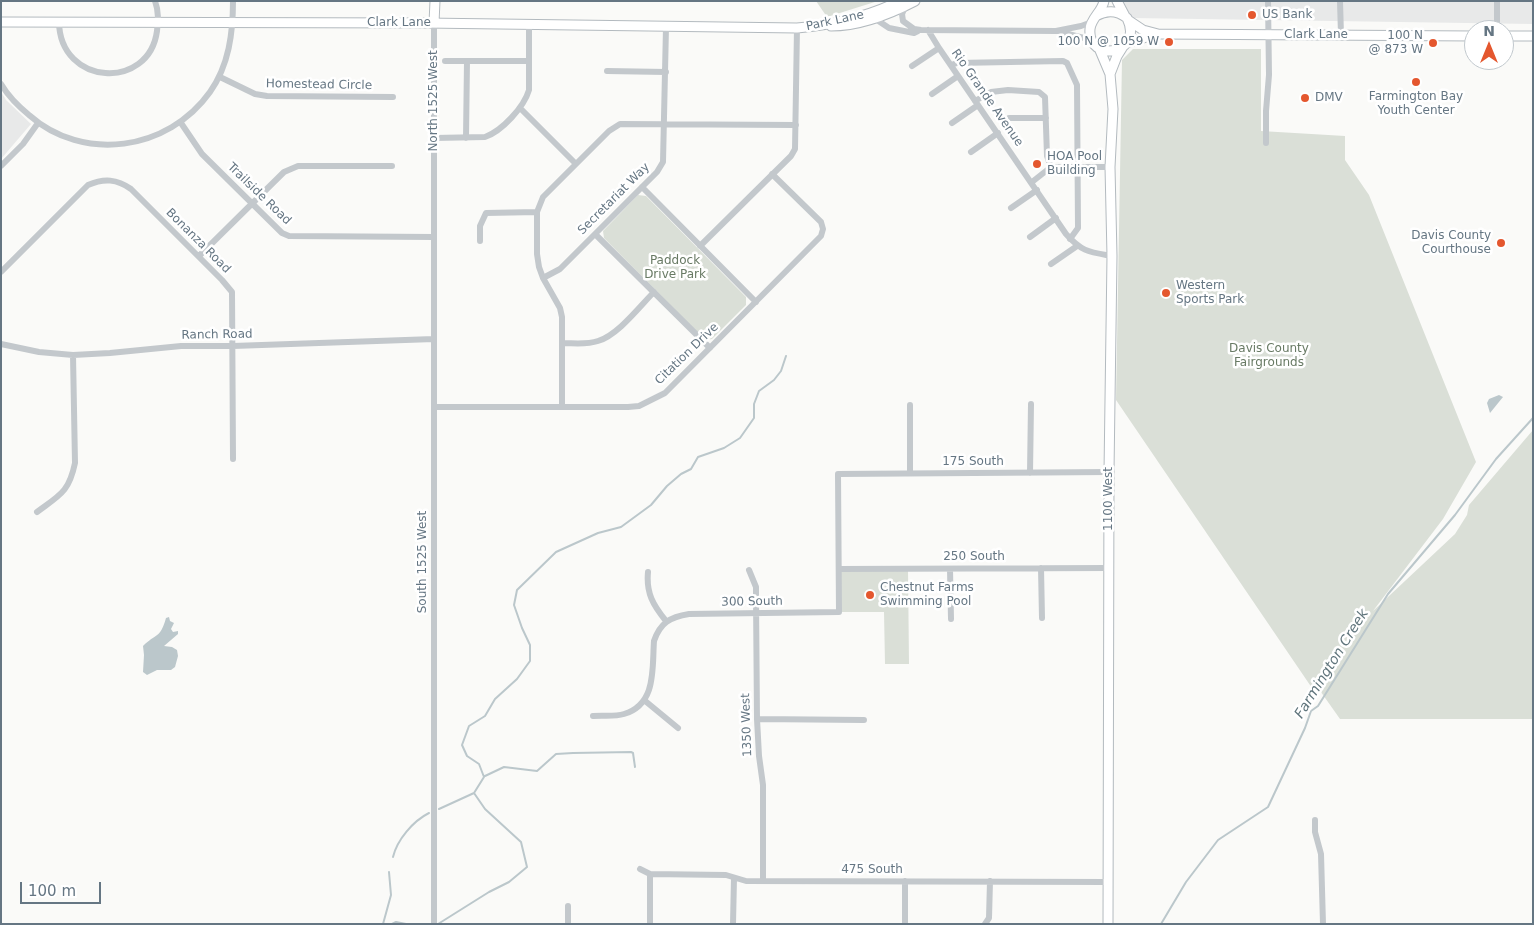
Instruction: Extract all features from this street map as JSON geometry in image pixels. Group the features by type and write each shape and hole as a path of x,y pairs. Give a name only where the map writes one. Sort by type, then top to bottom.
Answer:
{"street":[{"path":"59,22 59,34 62,44 73,59 87,68 108,74 128,70 148,55 156,37 158,10 155,1"},
{"path":"1,84 19,106 38,123 72,140 92,145 109,145 130,143 148,138 181,123 210,92 220,77 228,56 233,22 233,1"},
{"name":"North 1525 West","path":"434,200 435,1"},
{"path":"824,26 844,26 874,18 903,4 915,1"},
{"path":"1104,1 1090,31 1092,40 1099,48 1112,52 1124,46 1130,32 1126,18 1117,1"},
{"path":"1266,143 1269,75 1268,1"},
{"path":"1340,1 1341,35"},
{"path":"1497,1 1497,20"},
{"path":"903,4 903,21 914,29 925,30 1056,31 1081,26 1111,12 1126,18"},
{"name":"Park Lane","path":"797,28 824,26 903,4"},
{"path":"874,18 889,28 914,33 925,30"},
{"name":"Clark Lane","path":"1126,18 1143,30 1158,34 1464,36"},
{"name":"Clark Lane","path":"1,22 434,23 797,28"},
{"path":"434,138 477,138 492,134 520,108 526,100 529,90 529,25"},
{"name":"Secretariat Way","path":"543,278 560,269 657,172 663,162 666,27"},
{"path":"700,246 791,156 795,149 797,28"},
{"name":"Rio Grande Avenue","path":"925,30 1070,239 1077,246 1090,253 1112,256"},
{"path":"1056,31 1092,40"},
{"name":"Clark Lane","path":"1124,46 1158,34"},
{"path":"1514,36 1533,36"},
{"name":"1100 West","path":"1110,74 1117,56 1124,46"},
{"path":"912,66 939,48"},
{"name":"1100 West","path":"1099,48 1110,74 1113,109 1110,167 1112,256 1108,472 1108,924"},
{"path":"445,60 529,61"},
{"path":"466,138 467,61"},
{"path":"951,65 957,63 1063,61 1067,64 1077,84 1078,228 1070,239"},
{"path":"607,71 666,72"},
{"path":"932,94 958,76"},
{"name":"Homestead Circle","path":"220,77 255,94 266,96 393,97"},
{"path":"952,123 991,92 1008,90 1040,92 1045,97 1047,156 1051,167"},
{"path":"520,108 576,164"},
{"path":"1009,118 1046,118"},
{"path":"1,166 23,144 38,123"},
{"name":"Trailside Road","path":"181,123 202,154 282,233 289,236 434,237"},
{"path":"562,407 560,308 543,278 537,254 537,212 543,197 609,131 620,124 796,125"},
{"path":"971,152 998,133"},
{"path":"199,256 284,172 298,166 392,166"},
{"path":"1032,182 1051,167 1110,167"},
{"name":"Citation Drive","path":"434,407 639,406 665,393 821,236 824,229 821,222 772,174"},
{"name":"Bonanza Road","path":"1,272 88,185 97,181 110,180 121,182 131,189 199,256 232,292 233,459"},
{"path":"642,187 756,302"},
{"path":"1011,208 1037,190"},
{"name":"South 1525 West","path":"434,200 434,924"},
{"path":"480,241 480,226 486,213 537,212"},
{"path":"1030,237 1056,218"},
{"path":"595,234 710,348"},
{"path":"1051,264 1077,246"},
{"path":"562,343 586,343 610,336 654,292"},
{"name":"Ranch Road","path":"1,344 40,352 73,355 181,346 434,339"},
{"path":"37,512 63,492 72,479 75,462 73,355"},
{"path":"1030,404 1030,473"},
{"path":"910,405 910,474"},
{"name":"175 South","path":"839,569 838,474 1108,472"},
{"path":"950,568 951,619"},
{"path":"1041,568 1042,618"},
{"name":"250 South","path":"839,569 1109,568"},
{"name":"300 South","path":"666,621 680,615 689,614 839,612 839,569"},
{"name":"1350 West","path":"749,570 756,588 757,720 763,785 763,881"},
{"path":"593,716 624,714 639,706 650,689 653,678 654,641 666,621 656,609 648,593 648,572"},
{"path":"644,700 678,728"},
{"path":"757,720 864,720"},
{"path":"1314,820 1321,854 1322,924"},
{"name":"475 South","path":"640,869 650,874 718,875 746,881 1107,882"},
{"path":"650,874 650,924"},
{"path":"733,924 734,878"},
{"path":"905,881 905,924"},
{"path":"986,924 989,918 990,881"},
{"path":"568,906 568,924"}],"shaded area":[{"path":"1122,1 1533,1 1533,24 1514,24 1514,20 1464,20 1464,23 1132,18"},
{"path":"1,92 6,100 31,124 1,159"},
{"path":"1499,395 1503,397 1490,413 1487,403 1489,399"},
{"path":"169,617 170,621 174,623 171,629 173,632 178,631 178,634 164,646 177,650 178,656 175,667 171,670 157,670 147,675 143,672 143,646 160,633 166,618"}],"green space":[{"path":"816,1 878,1 827,17"},
{"name":"Davis County Fairgrounds","path":"1133,49 1261,49 1261,131 1345,136 1345,160 1369,195 1476,462 1443,519 1373,611 1455,534 1467,515 1469,505 1533,430 1533,719 1340,719 1316,685 1312,688 1116,400 1122,60"},
{"name":"Paddock Drive Park","path":"638,195 646,196 746,297 746,305 712,339 705,340 604,238 603,231"},
{"path":"839,569 908,569 909,664 885,664 884,612 839,612"}],"waterway":[{"path":"439,809 474,793 484,777 479,764 467,756 462,745 469,726 485,716 495,699 517,679 530,661 530,645 514,605 517,590 556,552 598,533 621,527 651,505 667,486 681,474 691,469 698,457 724,448 740,438 754,418 754,404 759,391 774,380 781,371 786,356"},
{"name":"Farmington Creek","path":"1161,924 1186,882 1218,840 1268,807 1311,711 1318,706 1388,594 1455,515 1496,459 1533,418"},
{"path":"485,776 504,767 537,771 556,754 631,752 633,753 635,767"},
{"path":"438,924 489,892 509,882 527,867 521,842 485,809 474,793"},
{"path":"393,857 398,844 406,832 423,816 429,813"},
{"path":"383,924 391,895 389,872"},
{"path":"392,924 396,922 406,924"}],"place":[{"name":"US Bank","path":"1252,15"},
{"name":"100 N @ 1059 W","path":"1169,42"},
{"name":"100 N @ 873 W","path":"1433,43"},
{"name":"Farmington Bay Youth Center","path":"1416,82"},
{"name":"DMV","path":"1305,98"},
{"name":"HOA Pool Building","path":"1037,164"},
{"name":"Davis County Courthouse","path":"1501,243"},
{"name":"Western Sports Park","path":"1166,293"},
{"name":"Chestnut Farms Swimming Pool","path":"870,595"}]}
